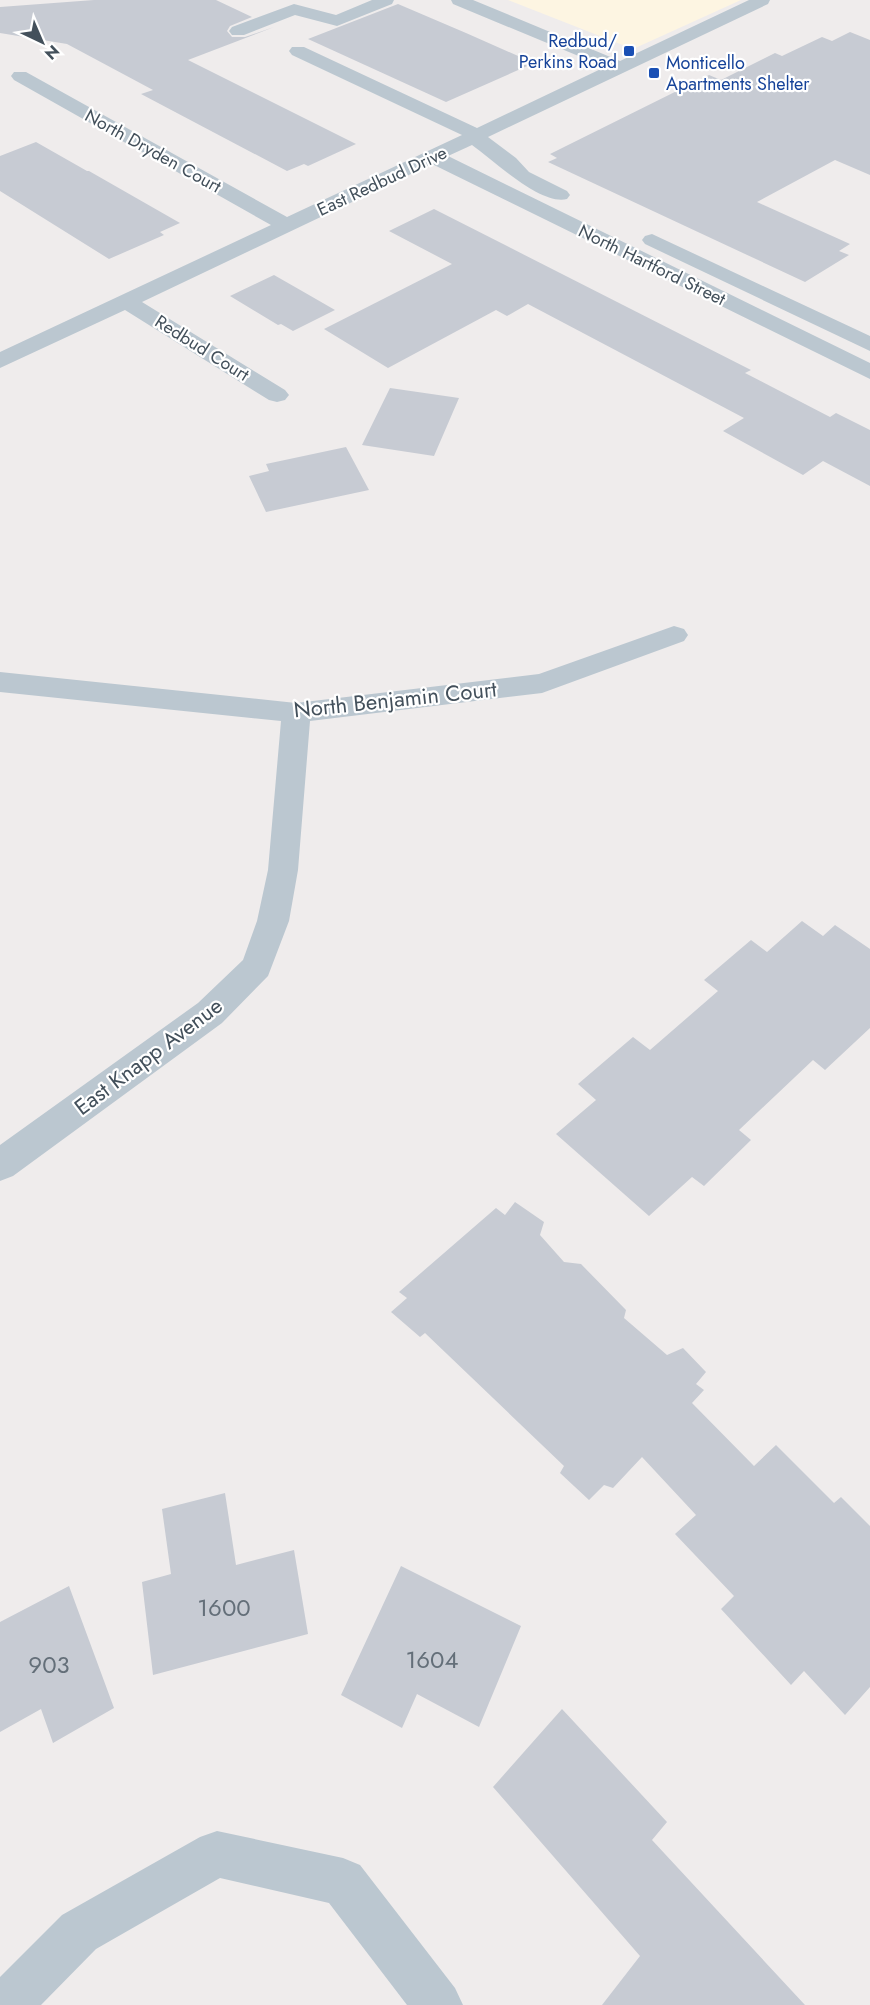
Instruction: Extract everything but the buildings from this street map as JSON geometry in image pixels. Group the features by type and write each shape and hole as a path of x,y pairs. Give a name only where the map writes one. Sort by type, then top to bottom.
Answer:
{"street":[{"path":"238,31 294,9 337,21 386,0"},
{"path":"459,0 622,68"},
{"name":"East Redbud Drive","path":"0,361 762,0"},
{"path":"298,51 477,137 509,162 522,176 575,202"},
{"name":"North Dryden Court","path":"20,76 286,225"},
{"name":"North Hartford Street","path":"434,157 870,372"},
{"path":"638,233 870,344"},
{"name":"Redbud Court","path":"126,301 277,395"},
{"name":"North Benjamin Court","path":"0,682 296,712 542,683 674,634"},
{"name":"East Knapp Avenue","path":"0,1165 210,1013 257,967 273,921 283,870 296,712"},
{"path":"7,2005 79,1932 217,1854 343,1882 438,2005"}],"shaded area":[{"path":"508,0 741,0 633,49"}],"place":[{"name":"Redbud/ Perkins Road","path":"629,51"},
{"name":"Monticello Apartments Shelter","path":"654,73"}]}
